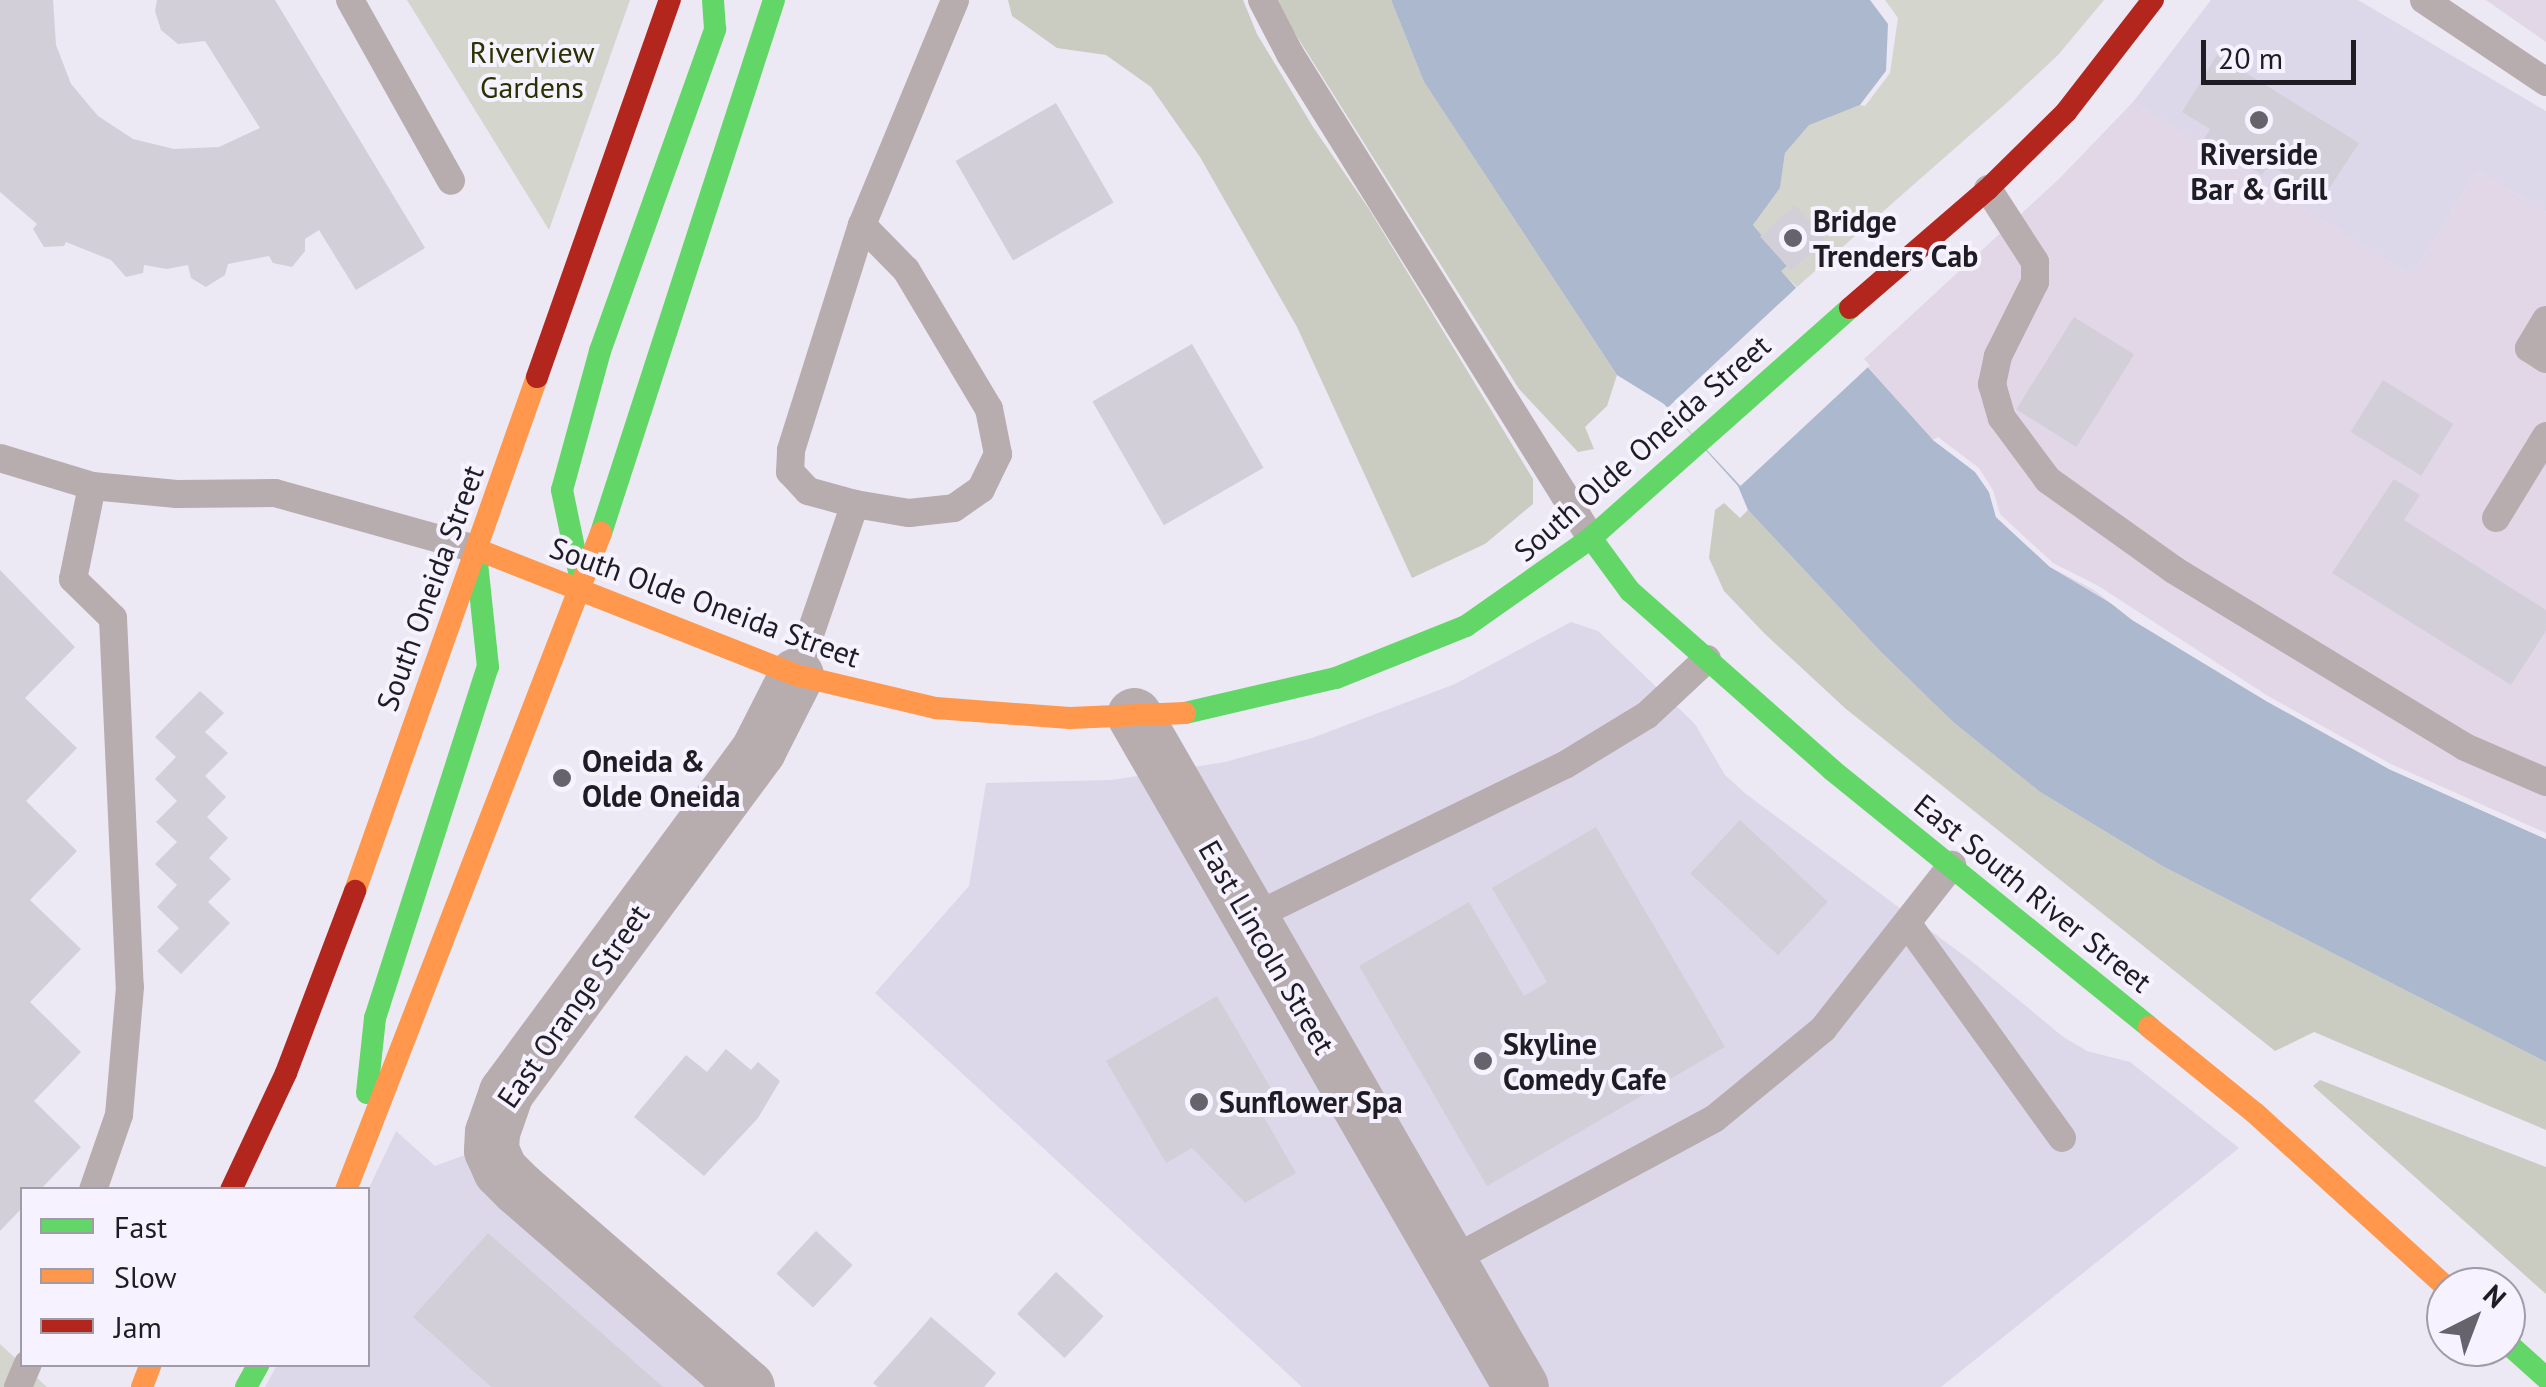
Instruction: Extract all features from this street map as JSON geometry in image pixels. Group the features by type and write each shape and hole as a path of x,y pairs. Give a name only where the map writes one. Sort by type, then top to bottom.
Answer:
{"main road":[{"name":"South Oneida Street","path":"232,1187 286,1072 342,928 670,0"},
{"path":"582,589 562,490 600,351 715,29 713,0"},
{"path":"347,1187 582,589 774,0"},
{"name":"South Olde Oneida Street","path":"476,550 582,589 648,620 796,674 936,708 1070,718 1200,712 1336,678 1466,626 1591,538 1696,440 1988,189 2066,112 2153,0"},
{"name":"East South River Street","path":"1591,538 1630,591 1832,770 2255,1113 2426,1269"},
{"path":"360,1156 375,1018 488,667 476,550"},
{"path":"2526,1360 2546,1378"}],"street":[{"name":"East Orange Street","path":"747,1387 500,1170 491,1150 492,1132 506,1092 758,750 796,674"},
{"name":"East Lincoln Street","path":"1134,715 1521,1387"}],"lane":[{"path":"350,0 451,182"},
{"path":"862,225 906,270 988,409 998,454 981,489 954,508 909,514 808,491 790,472 790,461 862,225 955,0"},
{"path":"1262,0 1290,54 1591,538"},
{"path":"2424,0 2546,82"},
{"path":"1988,189 2035,262 2035,282 1998,356 1992,384 2002,418 2048,480 2174,570 2238,610 2465,746 2546,782"},
{"path":"2546,320 2528,348 2546,359"},
{"path":"2496,518 2546,436"},
{"path":"0,458 92,486 177,494 275,493 476,550"},
{"path":"92,486 73,579 113,618 130,987 119,1115 94,1187"},
{"path":"796,674 855,504"},
{"path":"1251,918 1565,765 1647,716 1707,659"},
{"path":"1448,1262 1714,1118 1823,1029 1952,865"},
{"path":"1907,923 2062,1138"}],"shaded area":[{"path":"1008,0 1243,0 1257,34 1313,127 1369,209 1533,479 1533,504 1485,544 1412,578 1297,327 1200,157 1151,87 1106,55 1057,48 1012,16"},
{"path":"1274,0 1391,0 1424,82 1617,375 1607,406 1585,427 1594,449 1578,452 1519,389"},
{"path":"2211,0 2358,0 2546,111 2546,212 2477,171 2412,276 2133,102"},
{"path":"2486,0 2546,0 2546,42"},
{"path":"2133,102 2412,276 2477,171 2546,212 2546,839 2389,769 2050,567 1996,517 1975,471 1933,440 1866,369 1864,359 2060,178"},
{"path":"1724,503 1740,518 1748,510 1880,651 1953,722 2040,792 2164,867 2546,1062 2546,1130 2314,1032 2275,1051 1846,709 1765,634 1724,591 1709,558 1715,510"},
{"path":"1571,622 1598,631 1695,724 1725,775 1746,794 1974,963 2062,1036 2087,1051 2130,1062 2239,1148 1941,1387 1302,1387 875,993 969,886 986,783 1112,780 1225,762 1312,738 1455,684"},
{"path":"2320,1080 2546,1167 2546,1294 2526,1276 2526,1267 2516,1267 2313,1086"},
{"path":"396,1131 435,1166 465,1155 717,1387 265,1387 276,1367 370,1367 369,1187"}],"green space":[{"name":"Riverview Gardens","path":"407,0 630,0 549,230"},
{"path":"1878,0 2104,0 2058,55 2010,100 1797,287 1780,271 1786,267 1753,225 1780,188 1785,153 1809,124 1860,105"},
{"path":"0,1344 20,1362 20,1367 25,1367 47,1387 0,1387"}],"water":[{"path":"1391,0 1878,0 1893,18 1886,71 1860,105 1809,125 1785,153 1780,188 1753,225 1787,266 1781,271 1933,440 1975,471 1989,492 1996,517 2050,567 2389,769 2546,839 2546,1062 2164,867 2040,792 1953,722 1880,651 1748,510 1738,486 1664,404 1617,375 1424,82"}],"pier":[{"path":"1870,0 1885,0 1898,18 1890,73 1865,106 1860,105 1886,71 1888,24"},
{"path":"1797,287 1870,365 1741,486 1668,408"},
{"path":"1938,437 1979,468 1993,490 2000,514 2053,563 2097,585 2268,696 2391,764 2546,833 2546,839 2389,769 2266,701 2132,620 2094,590 2050,567 1996,517 1989,492 1975,472 1933,440"}],"building":[{"path":"0,0 53,0 56,45 71,84 98,116 133,139 174,149 219,147 260,128 205,41 178,44 161,30 155,11 157,0 275,0 425,248 356,290 319,230 305,239 305,251 292,267 273,263 269,256 228,264 225,275 206,287 191,278 188,265 167,269 144,265 143,273 126,277 111,260 66,242 64,246 44,247 33,229 37,224 0,192"},
{"name":"Riverside Bar & Grill","path":"2217,55 2359,143 2323,198 2269,164 2262,175 2204,139 2210,129 2182,112"},
{"path":"1056,103 1114,203 1013,261 956,161"},
{"name":"Bridge Trenders Cab","path":"1795,205 1826,239 1791,271 1760,236"},
{"path":"2074,317 2134,355 2076,447 2016,409"},
{"path":"1192,344 1264,468 1164,525 1092,402"},
{"path":"2383,380 2453,424 2421,476 2351,432"},
{"path":"2394,479 2420,495 2404,520 2546,610 2546,631 2511,685 2332,573"},
{"path":"0,570 75,647 25,698 77,748 26,801 77,851 30,900 81,949 30,1002 81,1052 34,1101 81,1147 43,1187 20,1187 20,1210 0,1231"},
{"path":"200,691 224,713 205,732 228,753 205,776 226,797 207,817 228,838 209,858 231,879 208,902 230,923 181,974 157,951 179,928 157,907 177,885 155,864 177,842 156,822 177,801 155,779 176,757 155,737"},
{"path":"1740,820 1828,902 1778,955 1690,873"},
{"path":"1596,827 1725,1047 1487,1186 1359,966 1469,902 1524,996 1547,982 1492,888"},
{"name":"Sunflower Spa","path":"1217,996 1276,1097 1258,1107 1296,1173 1245,1203 1192,1148 1166,1163 1106,1061"},
{"path":"726,1049 751,1070 758,1062 780,1081 758,1118 704,1176 634,1117 686,1055 707,1072"},
{"path":"816,1231 853,1265 813,1308 776,1273"},
{"path":"488,1233 663,1387 491,1387 413,1317"},
{"path":"1056,1272 1104,1316 1065,1358 1017,1314"},
{"path":"931,1317 996,1373 984,1387 878,1387 873,1383"}],"traffic: fast":[{"path":"582,586 562,490 600,351 715,29 713,0"},
{"path":"601,533 774,0"},
{"path":"1185,713 1336,678 1466,626 1591,538 1850,308"},
{"path":"1591,538 1630,591 1832,770 2149,1027"},
{"path":"367,1093 375,1018 488,667 477,563"},
{"path":"2526,1360 2546,1378"},
{"path":"246,1387 257,1367"}],"traffic: slow":[{"path":"355,891 537,377"},
{"path":"347,1187 601,533"},
{"path":"476,549 796,675 936,708 1070,718 1185,713"},
{"path":"2149,1027 2255,1113 2426,1269"},
{"path":"142,1387 150,1367"}],"traffic: jam":[{"path":"537,377 670,0"},
{"path":"1850,308 1988,189 2066,112 2153,0"},
{"path":"232,1187 286,1073 355,891"}],"place":[{"name":"Riverside Bar & Grill","path":"2259,120"},
{"name":"Bridge Trenders Cab","path":"1793,238"},
{"name":"Oneida & Olde Oneida","path":"562,778"},
{"name":"Skyline Comedy Cafe","path":"1483,1061"},
{"name":"Sunflower Spa","path":"1199,1102"}]}
